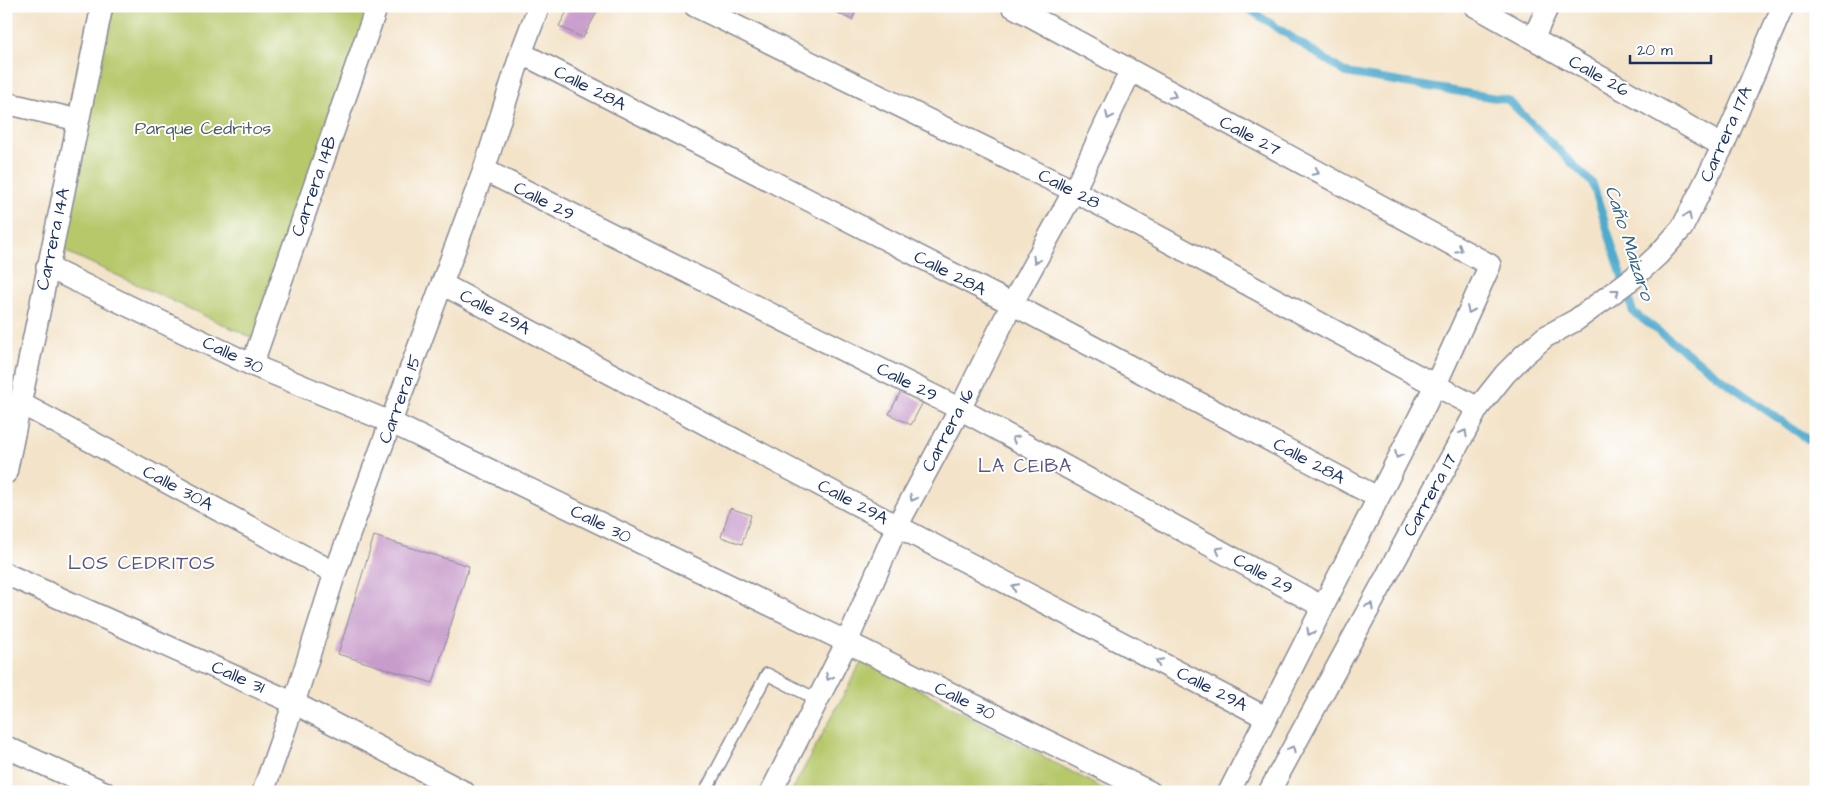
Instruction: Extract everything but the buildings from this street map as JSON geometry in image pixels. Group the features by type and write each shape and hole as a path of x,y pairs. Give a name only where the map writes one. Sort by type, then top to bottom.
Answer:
{"street":[{"name":"Carrera 14A","path":"6,473 102,6"},
{"name":"Carrera 14B","path":"252,365 377,6"},
{"name":"Carrera 15","path":"263,792 336,573 484,170 521,53 540,6"},
{"name":"Calle 28","path":"695,6 1074,191 1478,408"},
{"name":"Calle 27","path":"1012,6 1130,72 1490,265 1436,384"},
{"name":"Calle 26","path":"1475,6 1723,146"},
{"path":"1533,39 1548,6"},
{"name":"Carrera 17A","path":"1658,255 1682,228 1723,146 1783,6"},
{"name":"Calle 28A","path":"521,53 1012,304 1377,497"},
{"name":"Carrera 16","path":"772,792 847,642 897,526 960,409 1012,304 1074,191 1130,72"},
{"path":"6,103 78,120"},
{"name":"Calle 29","path":"484,170 960,409 1323,606"},
{"name":"Carrera 17","path":"1269,792 1478,408 1505,374 1524,355 1546,337 1576,320 1633,278 1658,255"},
{"name":"Calle 30","path":"47,267 252,365 392,423 847,642 1150,792"},
{"name":"Calle 29A","path":"442,284 897,526 1265,717"},
{"path":"1229,792 1265,717 1436,384"},
{"name":"Calle 30A","path":"20,403 336,573"},
{"name":"Calle 31","path":"6,574 294,703 464,792"},
{"path":"6,747 104,792"}],"lane":[{"path":"705,792 768,674 818,700"}],"green space":[{"name":"Parque Cedritos","path":"104,6 373,6 259,341 56,247"},
{"path":"863,659 1109,792 791,792"}],"waterway":[{"name":"Caño Maizaro","path":"1244,6 1346,73 1508,100 1593,184 1633,312 1726,382 1816,445"}],"district":[{"name":"LA CEIBA","path":"1025,466"},
{"name":"LOS CEDRITOS","path":"142,563"}]}
